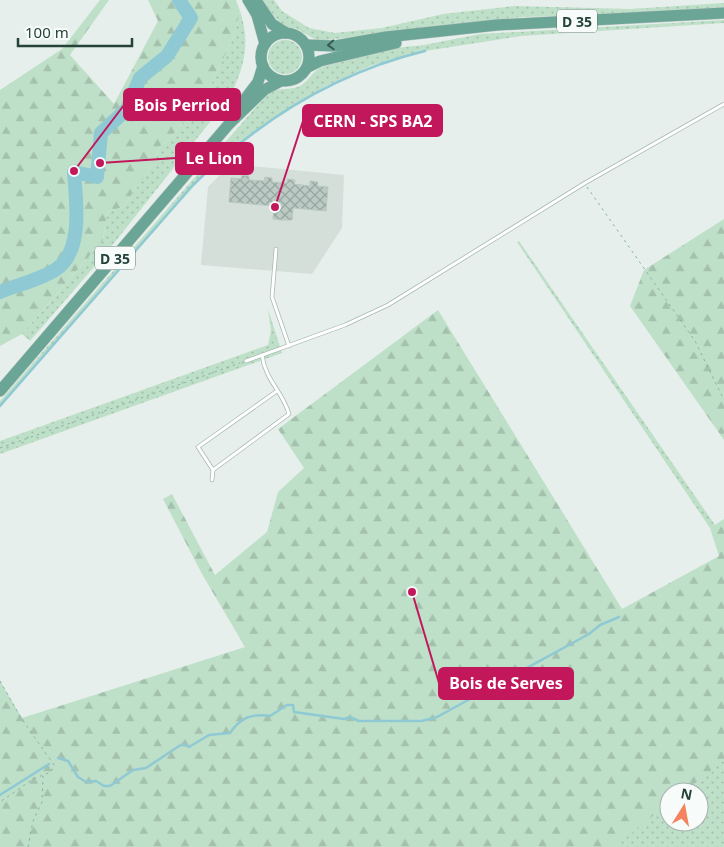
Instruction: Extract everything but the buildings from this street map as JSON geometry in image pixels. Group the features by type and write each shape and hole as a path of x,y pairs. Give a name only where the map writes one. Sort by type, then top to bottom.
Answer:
{"main road":[{"path":"248,0 257,15 265,44"},
{"path":"256,0 272,24 286,33 300,38 306,45 310,56 308,67 295,79 281,81 269,74 263,66 261,54 265,44 272,37 286,33"},
{"name":"D 35","path":"306,45 335,46 392,36 431,34 522,24 724,13"},
{"name":"D 35","path":"308,67 320,61 431,34"},
{"name":"D 35","path":"229,124 258,82 263,66"},
{"name":"D 35","path":"0,390 229,124 264,90 281,81"}],"lane":[{"path":"246,361 345,325 388,305 585,183 724,104"},
{"path":"276,249 272,297 289,346"},
{"path":"213,470 289,414 286,404 264,370 262,355"},
{"path":"212,480 213,470 198,447 277,391"}],"path":[{"path":"585,183 695,341 724,400"},
{"path":"0,448 246,361"},
{"path":"0,681 21,718 54,762 51,772 0,802"},
{"path":"28,847 33,821 42,802 43,775"}],"shaded area":[{"path":"231,164 344,175 342,228 312,274 201,265 208,187"}],"green space":[{"path":"100,0 109,0 70,55 114,104 158,21 148,0 236,0 240,11 233,38 209,88 169,140 161,145 152,165 123,207 107,212 103,240 22,334 0,346 0,90 62,49"},
{"path":"260,0 274,0 282,11 309,28 335,33 382,28 443,14 515,6 630,9 724,3 724,7 632,14 522,17 318,41 297,29 283,26"},
{"path":"240,11 245,34 244,56 239,76 229,98 107,252 30,341 22,334 103,240 107,212 123,207 152,165 161,145 169,140 209,88 233,38"},
{"path":"724,20 724,23 521,36 425,51 370,66 326,86 253,132 211,167 0,406 0,401 269,92 300,86 324,66 395,48 424,45 480,34"},
{"path":"285,40 292,41 297,45 301,50 301,64 297,69 292,73 285,74 278,73 273,69 269,64 268,57 269,50 273,45 278,41"},
{"path":"724,219 724,440 630,306 644,270"},
{"path":"519,241 715,525 710,528 517,242"},
{"path":"268,309 282,353 0,454 0,441 268,345 271,331"},
{"path":"438,310 622,609 719,556 710,528 724,519 724,760 696,782 659,782 659,811 623,840 618,847 0,847 0,681 22,718 245,647 202,574 163,499 172,494 215,575 267,532 278,492 304,468 278,429"},
{"path":"724,744 724,847 609,847 610,843 659,800 659,832 709,832 709,782 680,782"}],"waterway":[{"path":"0,292 49,274 64,262 74,239 76,225 77,211 74,172 97,177 101,133 127,109 140,78 167,56 191,18 179,0"},
{"path":"0,406 192,186 244,140 299,102 329,86 392,60 425,51"},
{"path":"58,758 68,761 78,777 86,782 96,781 104,786 110,786 133,770 146,768 183,744 189,747 209,735 230,733 242,720 257,715 270,716 287,705 293,705 294,712 344,719 350,717 359,721 422,721 437,717 589,634 600,625 619,617"},
{"path":"0,795 49,764"}],"place":[{"name":"Le Lion","path":"100,163"},
{"name":"Bois Perriod","path":"74,171"},
{"name":"CERN - SPS BA2","path":"275,207"},
{"name":"Bois de Serves","path":"412,592"}]}
